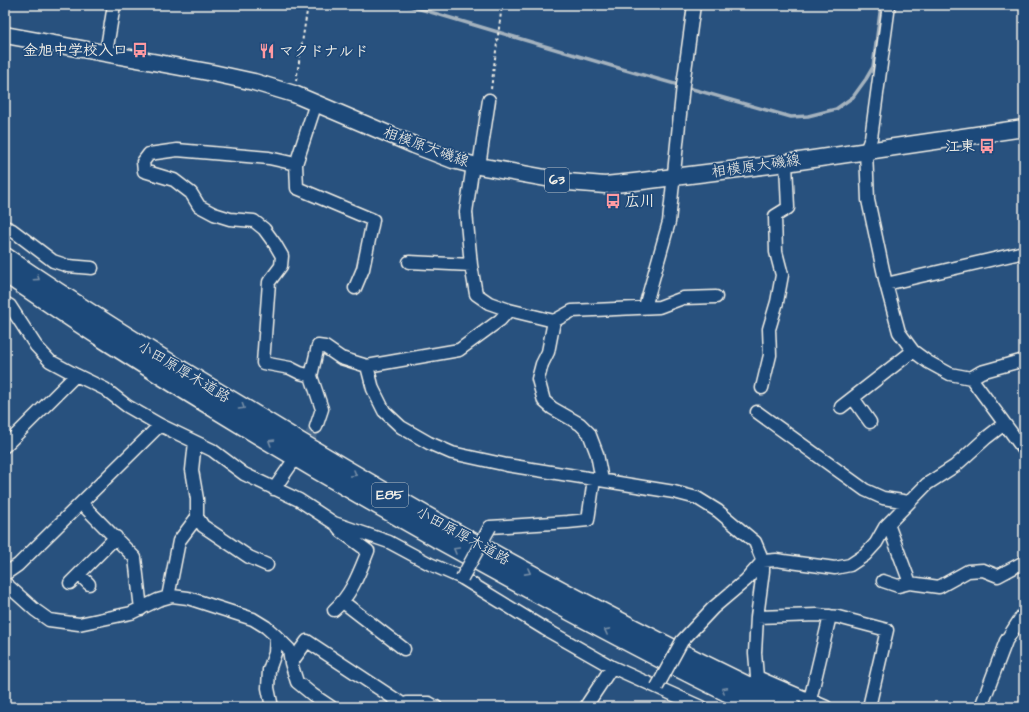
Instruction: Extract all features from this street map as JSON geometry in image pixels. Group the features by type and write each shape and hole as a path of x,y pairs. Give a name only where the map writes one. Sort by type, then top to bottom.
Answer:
{"highway":[{"name":"小田原厚木道路","path":"5,256 114,329 286,434 466,539 621,623 791,707"},
{"name":"小田原厚木道路","path":"5,273 106,341 276,446 460,552 615,635 758,707"}],"main road":[{"name":"相模原大磯線","path":"5,34 254,82 316,102 414,145 453,160 476,166 568,182 605,185 673,178 1024,128"}],"street":[{"path":"106,53 114,5"},
{"path":"645,307 669,222 683,85 694,5"},
{"path":"889,5 871,138 866,151 868,200 886,284 899,332 913,351 928,362 950,374 971,378 981,372 1024,360"},
{"path":"489,100 466,212 471,265 476,294 489,303 509,310 554,321 572,310 659,307 683,298 716,297"},
{"path":"316,102 296,164 298,188 373,220 363,269 355,288"},
{"path":"296,164 269,158 177,150 148,154 143,162 144,171 174,180 191,193 199,206 214,214 230,219 254,221 264,230 275,244 282,256 281,266 269,282 263,363 290,368 311,376"},
{"path":"762,388 770,355 769,329 777,302 782,275 776,252 775,216 788,208 786,163"},
{"path":"5,227 12,230 53,261 68,266 92,268"},
{"path":"886,284 1024,252"},
{"path":"409,262 471,265"},
{"path":"5,303 10,306 36,346 50,361 105,389 127,406 160,425 212,450 244,474 299,500 334,523 389,542 430,564 462,578 612,667 701,707"},
{"path":"316,427 322,409 311,376 318,346 325,347 341,358 367,366 459,350 500,320 509,310"},
{"path":"462,578 490,527 588,520 598,479 597,454 589,433 580,424 552,408 544,401 538,379 542,364 548,352 554,321"},
{"path":"842,407 913,351"},
{"path":"367,366 373,389 384,411 401,427 452,453 507,465 674,492 697,498 718,511 755,542 764,561 757,617 755,654 757,677 826,707"},
{"path":"5,446 76,375"},
{"path":"971,378 1024,450"},
{"path":"853,398 870,422"},
{"path":"757,412 865,490 883,498 909,502"},
{"path":"656,687 682,641 713,608 746,580 764,561 776,560 835,568 850,565 865,555 876,543 885,527 927,484 955,466 1004,424"},
{"path":"5,574 18,565 160,425"},
{"path":"168,597 179,541 196,517 197,499 192,470 195,442"},
{"path":"274,489 292,463"},
{"path":"81,503 135,558 141,609"},
{"path":"196,517 203,526 249,557 267,565"},
{"path":"334,523 342,532 368,551 356,580 338,606 404,649"},
{"path":"888,524 910,583"},
{"path":"70,583 116,537"},
{"path":"883,581 898,586 910,583 939,587 968,571 983,570 998,576 1024,562"},
{"path":"79,574 89,584"},
{"path":"5,583 35,610 49,620 79,624 132,613 158,600 172,596 188,598 253,619 266,627 289,649 297,682 331,707"},
{"path":"981,707 1006,641 1024,613"},
{"path":"757,617 830,616 887,630 869,707"},
{"path":"810,700 830,616"},
{"path":"272,707 268,688 269,670 275,653 276,636"},
{"path":"291,662 307,641 402,706 407,703 429,703 436,707"},
{"path":"586,707 612,667"}],"path":[{"path":"294,94 308,5"},
{"path":"489,100 502,5"}],"waterway":[{"path":"407,5 622,69 791,117 808,116 836,109 853,97 873,67 881,5"}],"tunnel":[{"path":"301,451 316,427"}],"place":[{"name":"金旭中学校入口","path":"140,50"},
{"name":"マクドナルド","path":"267,51"},
{"name":"江東","path":"987,146"},
{"name":"広川","path":"613,201"}]}
